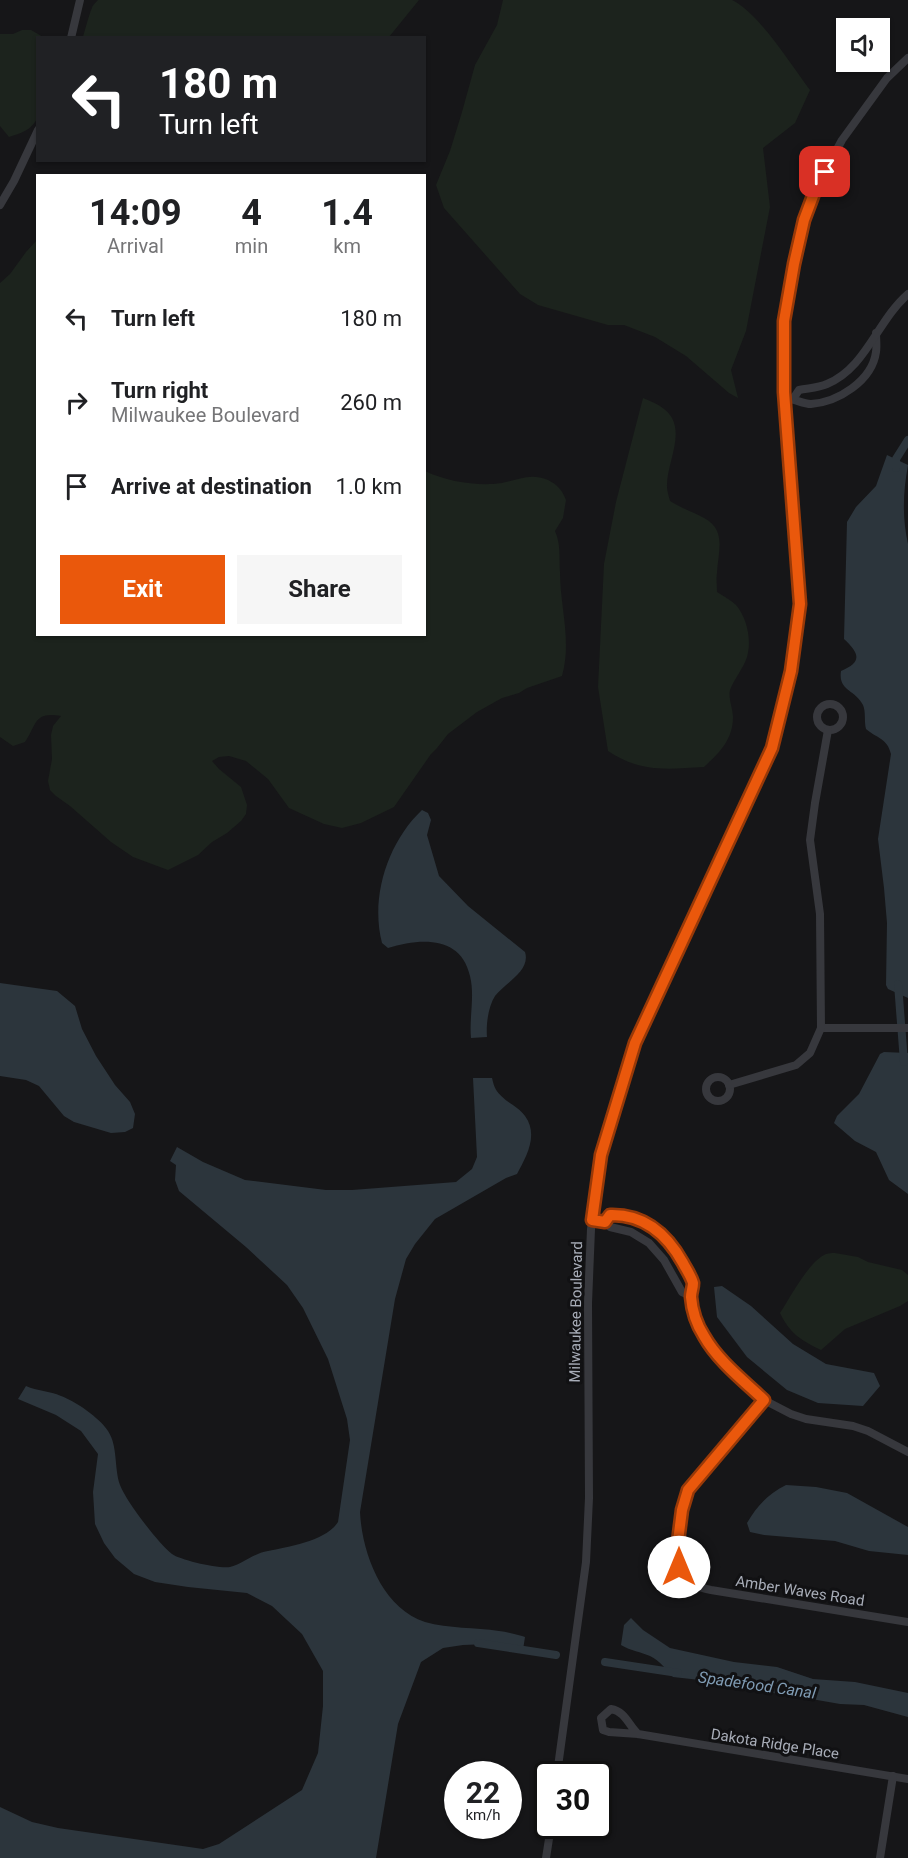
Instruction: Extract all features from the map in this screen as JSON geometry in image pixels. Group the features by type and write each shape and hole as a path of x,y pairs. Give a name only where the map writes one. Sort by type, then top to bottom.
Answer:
{"street":[{"path":"71,36 80,0"},
{"name":"Milwaukee Boulevard","path":"559,1761 586,1562 589,1498 588,1303 592,1220 601,1155 635,1043 772,748 791,671 800,604 784,321 804,220 816,188 842,140 887,78 908,58"},
{"path":"0,205 36,134"},
{"path":"876,333 876,352 873,363 863,380 846,392 810,404 789,399 799,390 824,386 838,379 855,365 876,333 894,307 908,294"},
{"path":"838,379 846,392"},
{"path":"729,1085 796,1065 810,1053 821,1028 820,915 810,840 828,730"},
{"path":"821,1028 908,1028"},
{"path":"605,1222 610,1215 638,1219 670,1242 693,1285 691,1296 698,1325 712,1348 764,1400 779,1409 806,1419 853,1426 868,1431 908,1452"},
{"path":"592,1220 605,1222 610,1227 624,1229 649,1243 664,1260 682,1292 691,1296"},
{"path":"664,1260 677,1252"},
{"name":"Amber Waves Road","path":"764,1400 688,1490 682,1510 676,1557 683,1576 689,1583 711,1590 908,1622"},
{"name":"Dakota Ridge Place","path":"638,1734 908,1779"},
{"path":"880,1858 893,1776"},
{"path":"546,1858 549,1839"}],"shaded area":[{"path":"98,0 419,0 390,36 83,36 92,7"},
{"path":"503,0 732,0 764,28 810,90 795,123 763,148 770,207 746,331 731,370 738,398 686,356 655,337 624,325 608,325 538,305 520,294 444,208 436,185 450,151 475,65 497,25"},
{"path":"22,30 31,30 41,36 36,36 36,120 28,129 9,137 0,126 0,34 13,34"},
{"path":"36,241 36,636 426,636 426,471 450,480 476,484 493,484 534,477 554,484 566,500 563,518 555,531 559,546 560,585 566,637 562,676 502,698 477,712 448,734 394,807 361,823 342,828 324,824 289,808 268,779 246,761 229,756 219,757 212,761 241,787 247,805 246,814 227,833 212,842 198,855 168,870 133,857 111,842 50,790 48,781 52,759 51,735 53,726 61,716 41,717 25,742 13,746 0,737 0,283 10,274"},
{"path":"643,398 662,407 675,426 676,436 667,489 670,501 704,518 716,529 720,542 717,592 736,605 748,630 747,657 730,690 733,717 731,733 720,751 704,767 654,768 632,763 608,751 598,687 604,564 616,502"},
{"path":"835,1253 902,1270 908,1275 908,1301 845,1329 821,1350 797,1336 780,1313 800,1280 813,1264 826,1254"}],"water":[{"path":"887,455 908,465 904,504 908,544 908,998 888,989 886,985 887,923 878,839 891,754 884,742 866,729 863,705 845,686 841,678 841,671 856,661 853,649 844,639 847,522 856,507 876,486"},
{"path":"422,810 428,813 431,820 427,835 439,876 468,906 525,952 526,959 521,971 499,991 493,1000 488,1016 487,1037 471,1038 470,976 458,953 449,946 438,943 413,942 388,948 382,943 378,907 385,871 400,838"},
{"path":"0,983 57,991 75,1006 82,1029 96,1056 115,1085 130,1102 135,1114 133,1128 125,1132 111,1133 74,1122 64,1116 39,1086 26,1080 0,1076"},
{"path":"884,1052 908,1053 908,1194 889,1180 876,1152 855,1141 834,1123 837,1116 859,1094 880,1054"},
{"path":"473,1078 492,1078 495,1089 523,1114 531,1131 530,1146 517,1174 435,1219 406,1259 395,1299 360,1512 370,1561 386,1592 397,1605 410,1615 425,1622 443,1626 502,1631 525,1637 523,1650 488,1644 463,1645 443,1648 421,1662 398,1724 376,1858 0,1858 0,1807 32,1822 58,1828 203,1849 219,1844 302,1790 318,1753 323,1706 323,1671 302,1634 272,1606 247,1593 155,1582 134,1574 115,1558 104,1543 95,1524 93,1492 98,1454 81,1431 56,1415 18,1399 26,1386 52,1393 67,1398 87,1410 99,1421 111,1437 118,1478 123,1492 151,1532 166,1549 176,1556 209,1565 230,1567 263,1552 306,1542 325,1534 338,1522 350,1440 347,1419 328,1359 303,1308 287,1285 179,1191 175,1180 176,1165 170,1161 177,1147 203,1162 245,1180 326,1190 456,1182 472,1169 477,1157"},
{"path":"722,1286 751,1306 793,1344 826,1364 874,1373 880,1386 863,1406 818,1403 787,1390 747,1357 717,1317 714,1287"},
{"path":"786,1485 816,1487 847,1493 908,1527 908,1555 869,1551 835,1541 750,1532 747,1523 755,1511 768,1496"},
{"path":"631,1618 643,1630 670,1648 734,1662 777,1667 813,1679 855,1682 908,1693 908,1717 864,1705 840,1704 783,1694 742,1690 700,1680 673,1677 654,1658 621,1645 624,1625"}],"waterway":[{"path":"896,468 896,459 908,440"},
{"path":"898,984 904,1062"},
{"name":"Spadefood Canal","path":"478,1643 556,1655"},
{"name":"Spadefood Canal","path":"605,1662 678,1673"}],"route":[{"path":"679,1567 676,1557 683,1500 688,1490 764,1400 733,1371 704,1336 694,1312 691,1278 670,1242 650,1225 628,1216 610,1215 605,1222 592,1220 601,1155 635,1043 772,748 791,671 800,604 784,392 784,321 804,220 816,188 825,172"}]}
